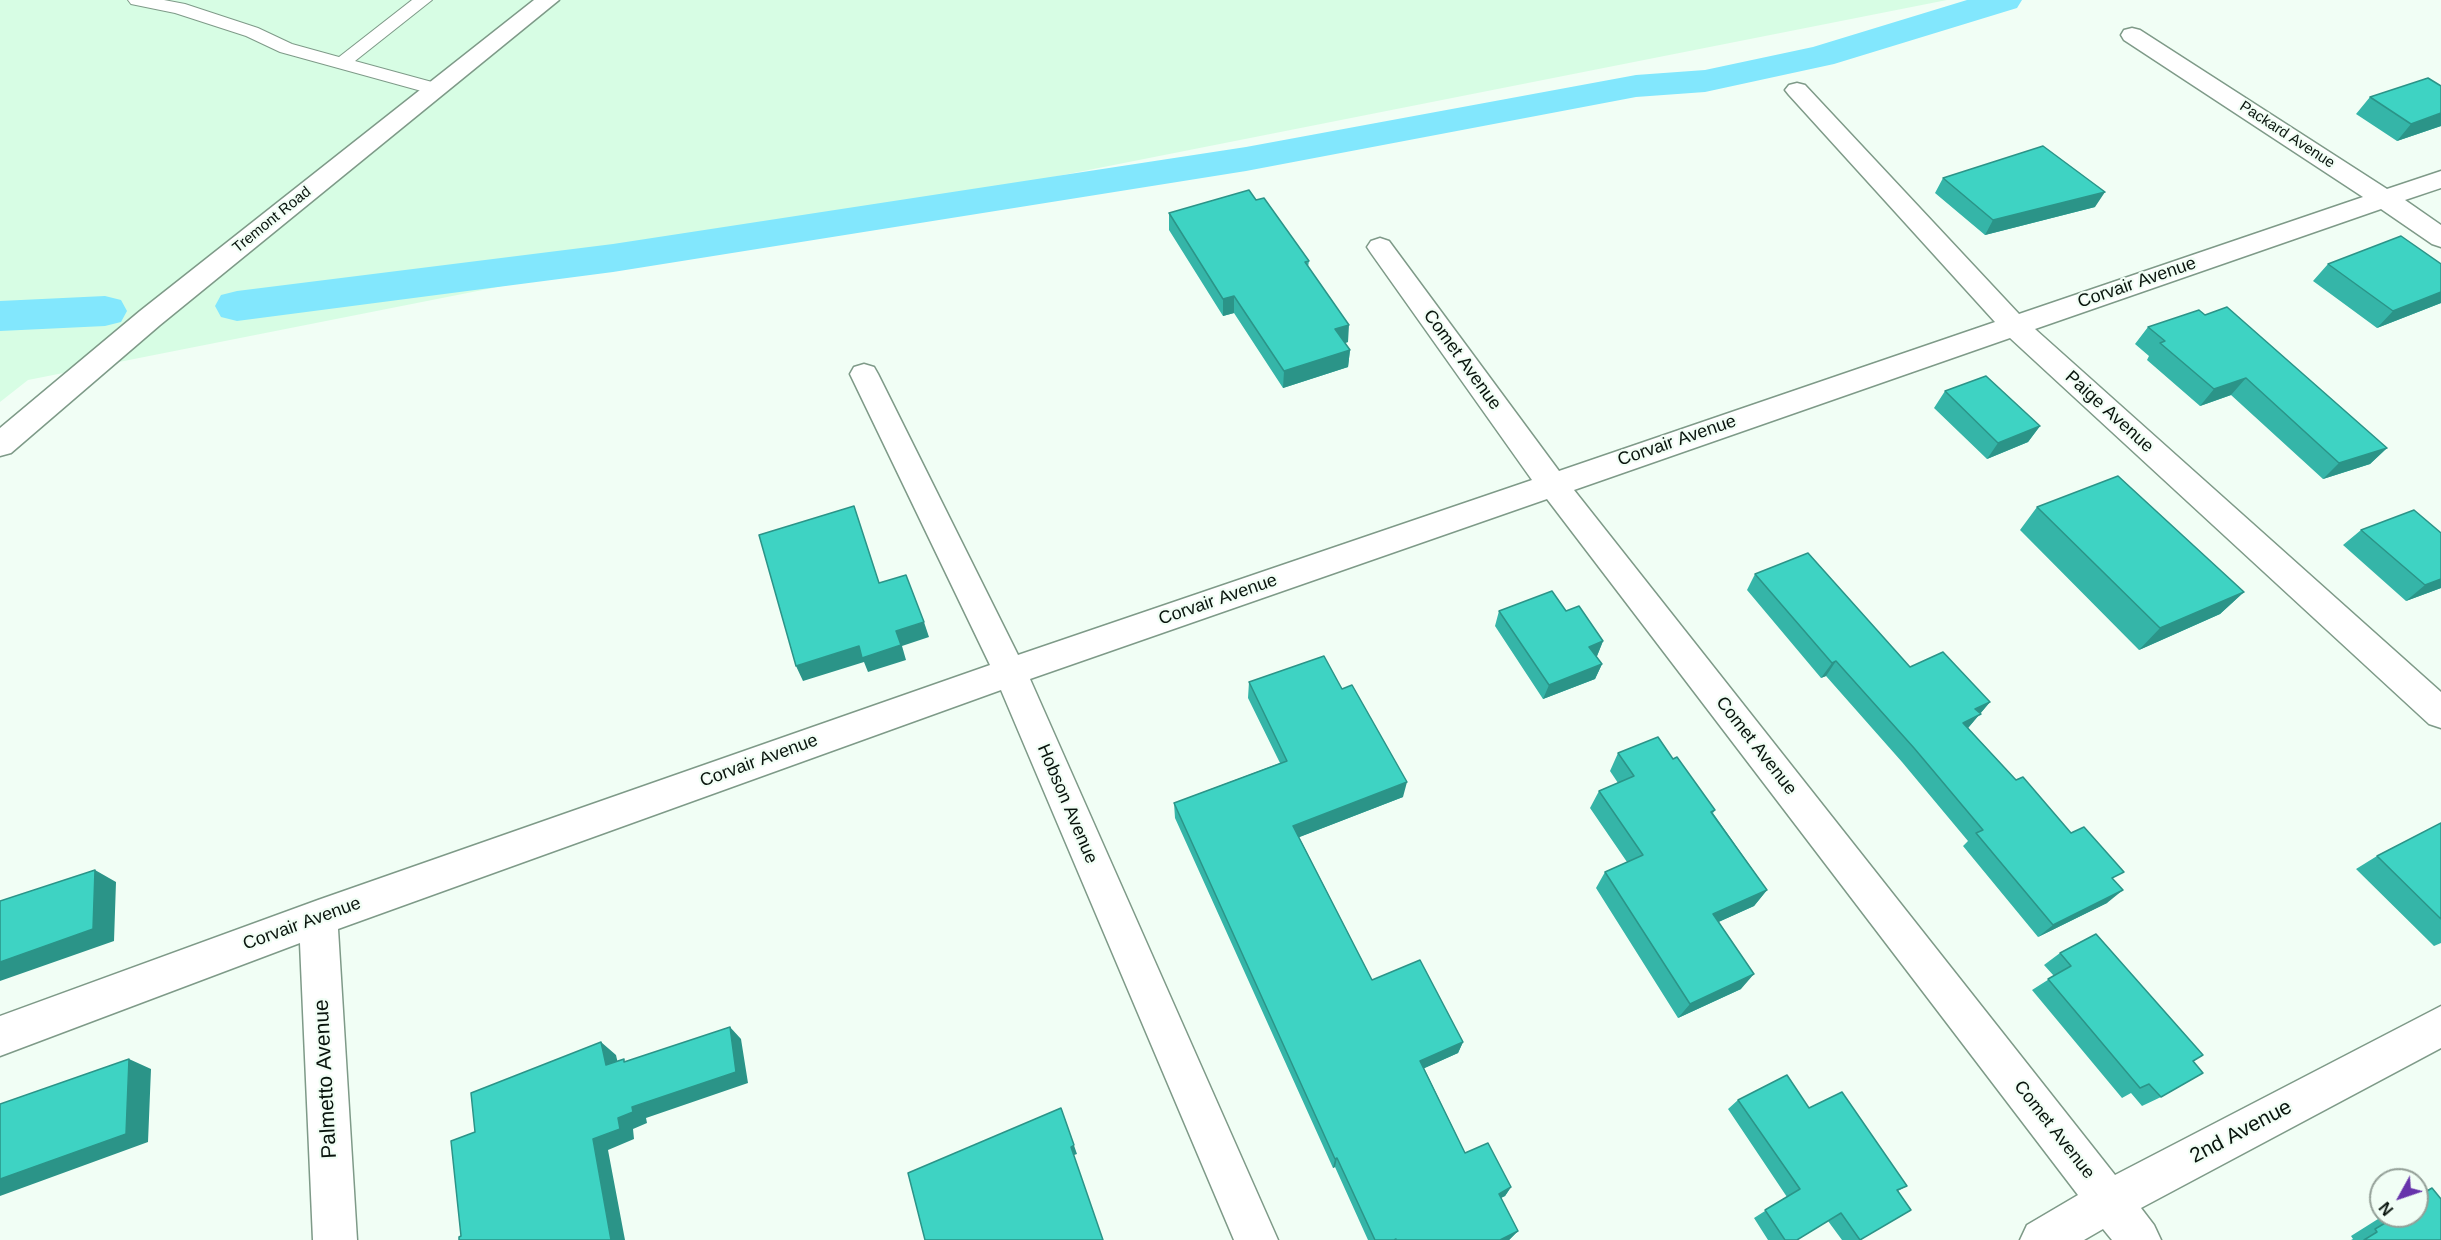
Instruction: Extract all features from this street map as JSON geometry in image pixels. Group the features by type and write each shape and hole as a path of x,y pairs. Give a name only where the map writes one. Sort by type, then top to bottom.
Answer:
{"street":[{"name":"Tremont Road","path":"0,445 150,318 548,0"},
{"name":"Packard Avenue","path":"2132,35 2385,198 2441,238"},
{"name":"Paige Avenue","path":"1797,90 2013,325 2441,714"},
{"name":"Corvair Avenue","path":"0,1036 318,918 1010,672 2441,179"},
{"name":"Comet Avenue","path":"1380,247 1552,484 2139,1240"},
{"name":"Hobson Avenue","path":"864,374 1010,672 1256,1240"},
{"name":"Palmetto Avenue","path":"318,918 335,1240"},
{"name":"2nd Avenue","path":"2042,1240 2110,1201 2441,1026"}],"lane":[{"path":"137,0 179,8 252,32 286,48 436,89"},
{"path":"342,63 423,0"}],"shaded area":[{"path":"0,0 1947,0 28,380 0,402"}],"building":[{"path":"2428,78 2441,86 2441,113 2411,124 2370,97"},
{"path":"2043,146 2105,192 1993,220 1943,178"},
{"path":"1249,190 1256,200 1264,198 1309,261 1305,262 1349,325 1335,329 1350,350 1284,371 1234,296 1223,299 1169,213"},
{"path":"2401,236 2441,264 2441,292 2393,311 2328,264"},
{"path":"2227,307 2387,448 2339,463 2246,378 2214,389 2160,343 2165,341 2148,327 2199,310 2205,315"},
{"path":"1986,376 2040,426 1998,443 1945,391"},
{"path":"2118,476 2244,592 2160,628 2037,507"},
{"path":"854,506 879,583 906,575 924,622 896,631 901,645 862,658 859,646 796,666 759,535"},
{"path":"2414,510 2441,533 2441,579 2425,585 2361,530"},
{"path":"1808,553 1910,667 1943,652 1990,702 1975,709 1981,714 1963,723 2016,780 2023,777 2071,833 2084,827 2124,872 2112,878 2123,890 2053,925 1976,833 1983,830 1914,748 1836,661 1832,663 1755,574"},
{"path":"1552,591 1566,611 1579,606 1603,641 1589,647 1602,664 1549,685 1499,611"},
{"path":"1324,656 1342,689 1352,685 1407,782 1293,826 1372,980 1420,960 1463,1042 1420,1061 1465,1153 1488,1143 1511,1187 1499,1194 1518,1231 1500,1240 1375,1240 1337,1158 1335,1159 1174,803 1287,761 1249,682"},
{"path":"1658,737 1673,759 1677,757 1715,810 1711,812 1767,890 1713,914 1754,974 1690,1004 1605,872 1643,855 1599,791 1634,776 1618,753"},
{"path":"2441,823 2441,919 2377,856"},
{"path":"95,870 93,929 0,962 0,901"},
{"path":"2096,934 2203,1055 2193,1061 2203,1073 2161,1097 2149,1084 2140,1088 2048,979 2071,966 2060,953"},
{"path":"730,1027 736,1072 632,1107 633,1112 618,1118 620,1129 593,1139 611,1240 459,1240 461,1236 451,1141 475,1132 471,1093 601,1042 606,1065 624,1059 624,1062"},
{"path":"129,1059 126,1134 0,1179 0,1104"},
{"path":"1787,1075 1809,1108 1842,1092 1907,1186 1897,1190 1911,1210 1860,1240 1841,1213 1797,1240 1785,1240 1765,1210 1800,1189 1738,1100"},
{"path":"1061,1108 1074,1145 1071,1147 1103,1240 925,1240 908,1173"},
{"path":"2432,1188 2441,1199 2441,1240 2364,1240 2377,1232 2377,1228 2429,1228 2429,1190"}],"waterway":[{"path":"237,306 613,258 1246,159 1636,86 1705,81 1821,56 2004,0"},
{"path":"0,316 105,311"}]}
